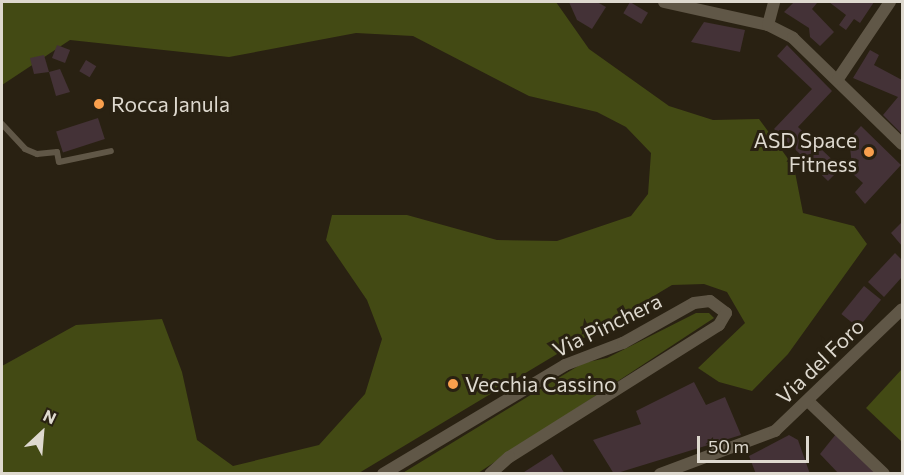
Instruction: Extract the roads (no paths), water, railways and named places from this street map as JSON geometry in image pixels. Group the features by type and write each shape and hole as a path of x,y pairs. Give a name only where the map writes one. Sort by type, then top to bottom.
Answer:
{"street":[{"path":"664,2 768,25 793,38 903,144"},
{"path":"768,25 774,2"},
{"path":"838,80 890,2"},
{"name":"Via Pinchera","path":"383,474 565,365 623,343 694,303 710,301 726,313 718,325 509,457 490,474"},
{"name":"Via del Foro","path":"660,474 775,430 903,309"},
{"path":"808,401 884,474"}],"lane":[{"path":"2,124 25,149 37,154 57,152 59,162 111,151"}],"place":[{"name":"Rocca Janula","path":"99,104"},
{"name":"ASD Space Fitness","path":"869,152"},
{"name":"Vecchia Cassino","path":"453,384"}]}
